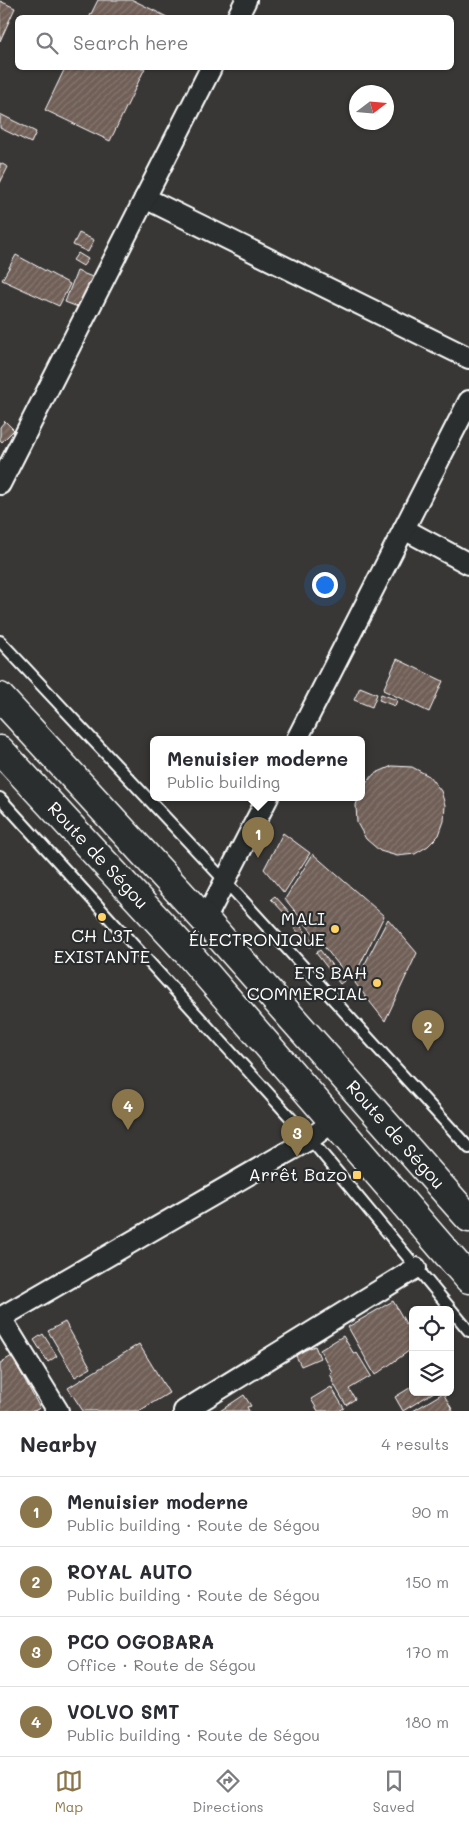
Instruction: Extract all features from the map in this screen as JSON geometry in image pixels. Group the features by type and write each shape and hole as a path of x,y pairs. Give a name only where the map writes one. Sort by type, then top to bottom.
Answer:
{"highway":[{"name":"Route de Ségou","path":"0,697 205,920 469,1218"},
{"name":"Route de Ségou","path":"0,750 188,953 469,1280"}],"street":[{"path":"238,15 246,0"},
{"path":"0,484 210,70"},
{"path":"145,198 469,358"},
{"path":"299,736 469,400"},
{"path":"404,529 469,564"},
{"path":"205,920 266,801"},
{"path":"58,1411 0,1318 310,1139 332,1122"},
{"path":"184,1411 416,1268"}],"lane":[{"path":"0,641 225,881 469,1148"},
{"path":"0,798 310,1139 469,1331"}],"building":[{"path":"98,0 133,0 163,15 90,15"},
{"path":"0,1 15,8 0,41"},
{"path":"64,70 144,70 110,141 45,110"},
{"path":"0,114 36,132 31,143 0,128"},
{"path":"0,163 8,167 0,183"},
{"path":"79,233 94,240 88,252 73,245"},
{"path":"78,253 88,259 83,266 73,260"},
{"path":"16,255 70,284 59,306 2,280"},
{"path":"77,271 95,278 83,309 65,302"},
{"path":"5,421 14,430 2,442 0,440 0,427"},
{"path":"397,659 443,681 429,712 383,690"},
{"path":"360,687 377,694 372,707 354,700"},
{"path":"381,694 397,700 395,706 379,700"},
{"path":"392,766 412,767 429,776 441,791 445,805 444,821 439,835 428,846 415,854 397,856 380,851 366,839 357,823 356,805 358,801 365,801 365,784 374,774"},
{"path":"283,833 310,853 284,893 264,869"},
{"path":"313,854 384,916 352,981 285,899"},
{"path":"275,896 291,914 288,917 271,899"},
{"path":"388,919 417,953 385,1021 355,983"},
{"path":"297,922 315,943 310,947 293,926"},
{"path":"320,950 344,981 340,984 316,953"},
{"path":"393,1301 409,1329 409,1351 375,1375 348,1327"},
{"path":"65,1322 91,1368 75,1377 48,1331"},
{"path":"43,1334 57,1356 48,1362 34,1340"},
{"path":"343,1336 354,1354 357,1353 371,1376 349,1389 355,1399 346,1405 332,1381 330,1374 332,1372 320,1350"},
{"path":"139,1344 169,1393 139,1411 83,1411 68,1388"},
{"path":"315,1346 320,1358 301,1366 295,1354"},
{"path":"12,1356 40,1408 34,1411 0,1411 0,1363"},
{"path":"331,1387 344,1408 339,1411 318,1411 311,1399"},
{"path":"409,1388 409,1396 427,1396 403,1411 395,1397"},
{"path":"244,1395 251,1406 247,1407 249,1411 220,1411"},
{"path":"438,1396 445,1396 453,1411 413,1411"}],"place":[{"name":"Menuisier moderne","path":"258,858"},
{"name":"CH L3T EXISTANTE","path":"102,917"},
{"name":"MALI ÉLECTRONIQUE","path":"335,929"},
{"name":"ETS BAH COMMERCIAL","path":"377,983"},
{"name":"ROYAL AUTO","path":"428,1051"},
{"name":"VOLVO SMT","path":"128,1130"},
{"name":"PCO OGOBARA","path":"297,1157"},
{"name":"Arrêt Bazo","path":"357,1175"}]}
